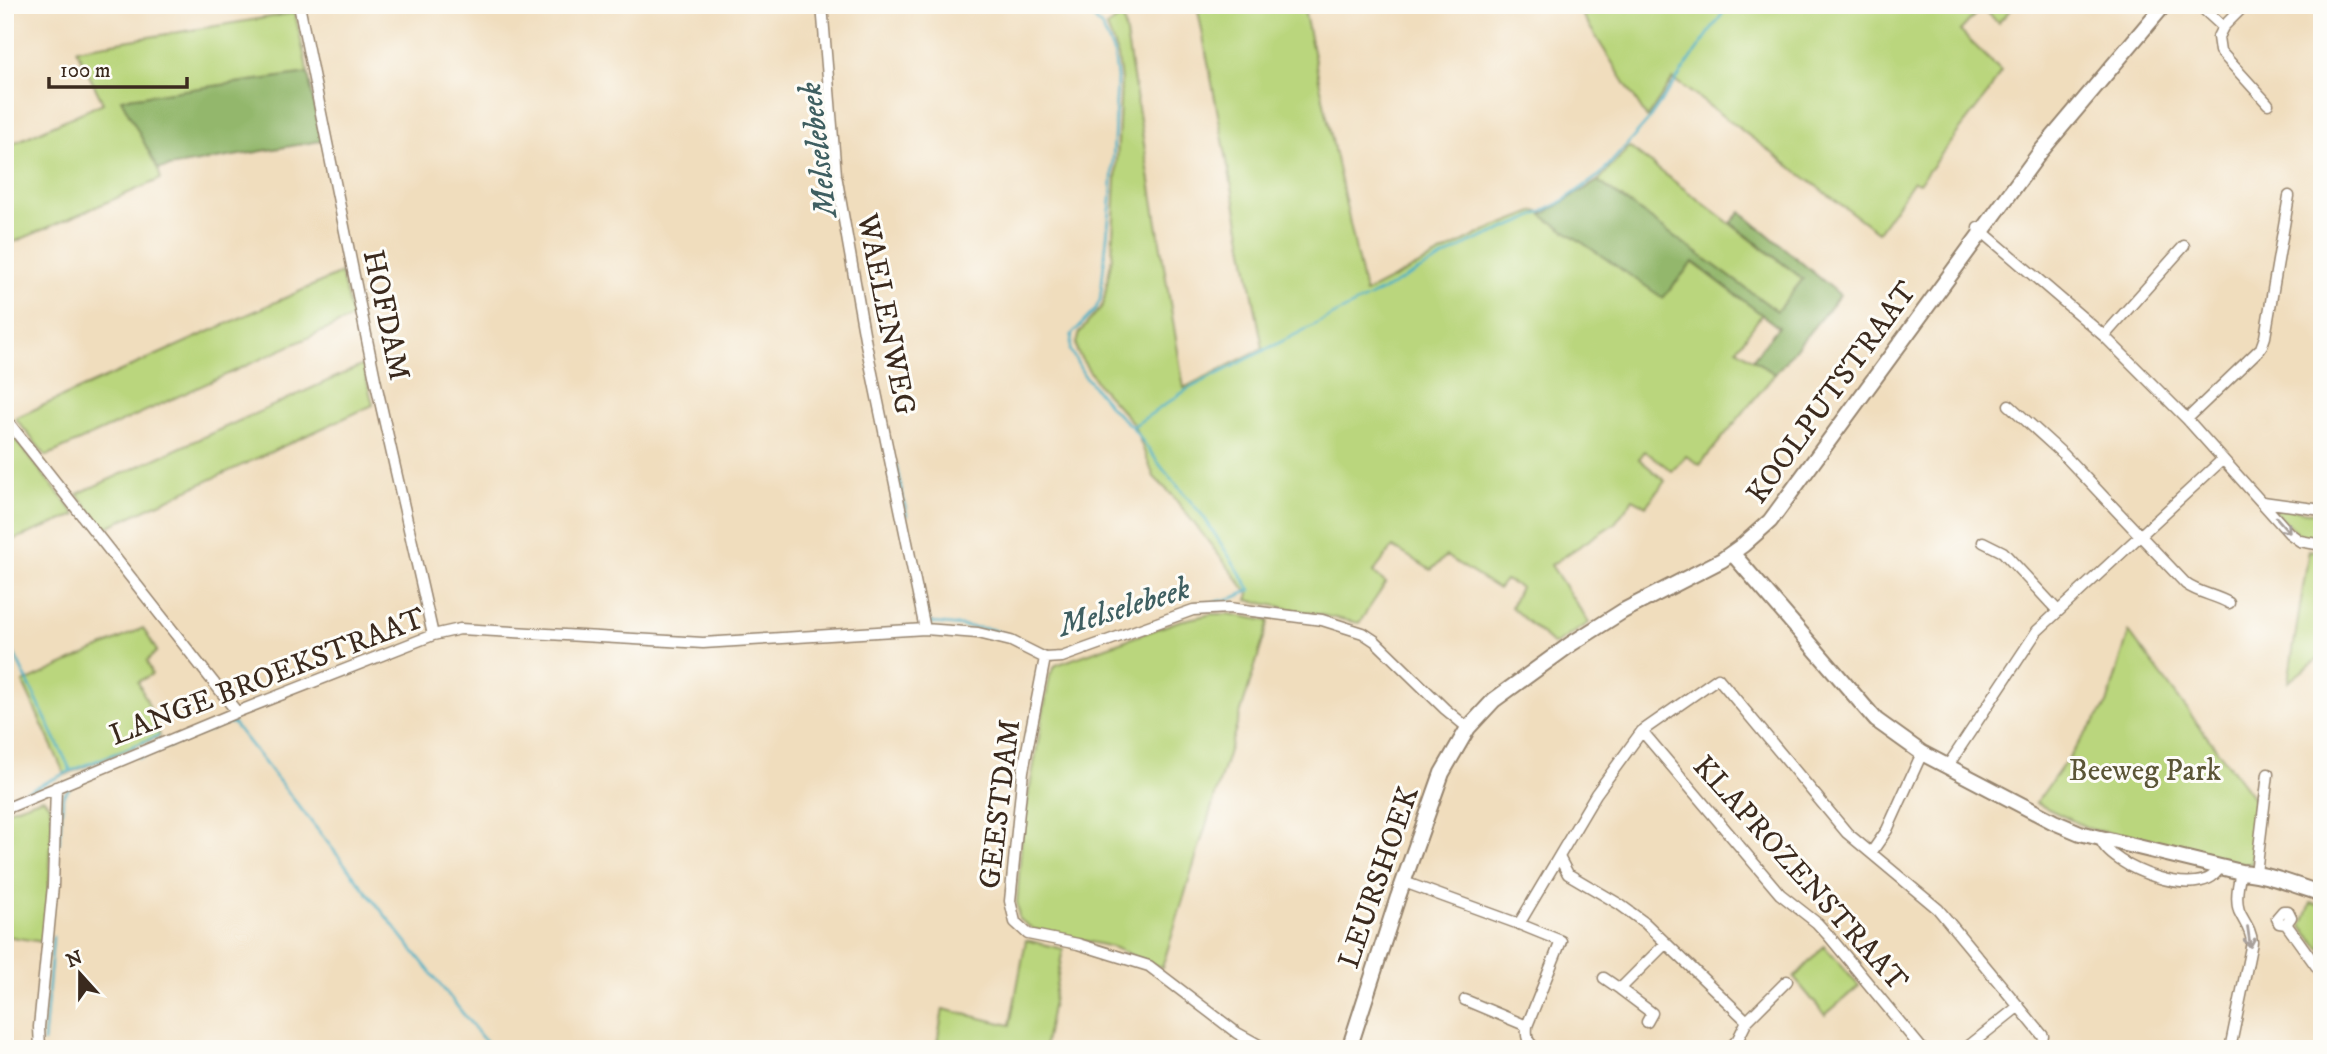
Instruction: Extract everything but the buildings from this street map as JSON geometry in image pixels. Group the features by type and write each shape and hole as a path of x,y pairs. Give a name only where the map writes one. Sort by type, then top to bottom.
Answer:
{"street":[{"name":"HOFDAM","path":"299,5 375,379 433,635"},
{"name":"WAELENWEG","path":"822,5 836,175 866,344 925,629"},
{"name":"KOOLPUTSTRAAT","path":"1468,728 1494,700 1579,638 1623,611 1732,553 1770,521 1979,229 2164,5"},
{"path":"2199,5 2223,27"},
{"path":"2241,9 2223,27 2218,37 2220,51 2268,104"},
{"path":"2187,419 2261,348 2268,323 2289,196"},
{"path":"1979,229 2105,336 2187,419 2289,533 2306,542 2322,545"},
{"path":"2105,336 2184,246"},
{"path":"2009,405 2063,454 2193,589 2213,594 2229,603"},
{"path":"5,418 237,712"},
{"path":"1947,766 2028,642 2057,611 2222,460"},
{"path":"2263,502 2317,509"},
{"path":"1983,542 2003,552 2057,611"},
{"path":"1732,553 1876,720 1922,753 2054,822 2101,839 2248,872 2322,894"},
{"path":"1045,658 1062,657 1193,610 1228,608 1322,620 1363,633 1375,641 1468,728"},
{"name":"LANGE BROEKSTRAAT","path":"5,809 237,712 433,635 460,629 703,643 925,629 978,633 1011,641 1045,658"},
{"name":"GEESTDAM","path":"1045,658 1023,771 1010,901 1015,922 1028,934 1078,944 1149,967 1237,1033 1266,1049"},
{"path":"1519,924 1596,794 1642,731 1718,678 1847,833 1938,909 2043,1036"},
{"name":"LEURSHOEK","path":"1349,1049 1442,773 1468,728"},
{"name":"KLAPROZENSTRAAT","path":"1642,731 1780,894 1829,936 1922,1049"},
{"path":"1871,853 1887,830 1922,753"},
{"path":"2230,1049 2252,942 2250,929 2238,909 2237,901 2248,872 2268,774"},
{"path":"40,1049 39,1027 53,886 56,787"},
{"path":"2101,839 2105,848 2120,859 2170,882 2199,882 2215,876 2220,866"},
{"path":"1559,857 1568,874 1645,923 1747,1021"},
{"path":"1404,882 1561,941 1527,1026 1527,1039 1538,1049"},
{"path":"2286,924 2322,974"},
{"path":"1620,989 1666,943"},
{"path":"1604,978 1652,1013 1647,1022"},
{"path":"1734,1047 1747,1021 1787,981"},
{"path":"1465,1000 1527,1026"},
{"path":"1965,1049 2019,1006"}],"green space":[{"path":"1197,5 1303,5 1365,293 1485,231 1536,211 1692,262 1762,314 1737,349 1775,374 1700,465 1686,456 1672,471 1645,451 1639,459 1665,481 1646,506 1633,499 1615,523 1551,565 1589,623 1554,645 1511,607 1520,587 1505,580 1498,589 1446,556 1431,570 1393,547 1373,573 1386,583 1359,623 1247,600 1249,594 1172,495 1154,477 1133,423 1099,386 1077,352 1079,333 1103,305 1112,256 1121,82 1118,57 1107,27 1123,16 1184,388 1263,348"},
{"path":"1576,5 1720,5 1724,9 1728,5 2015,5 1998,23 1981,8 1960,31 2001,71 1989,92 1919,183 1914,181 1878,232 1673,79 1647,118"},
{"path":"295,13 308,73 122,99 161,179 5,246 5,147 103,103 76,49"},
{"path":"308,73 321,141 158,169 121,99"},
{"path":"1629,147 1803,279 1777,311 1598,181"},
{"path":"1598,181 1777,311 1803,279 1731,223 1741,212 1840,295 1775,374 1753,359 1778,327 1693,262 1663,298 1542,215"},
{"path":"341,273 352,318 46,456 15,418"},
{"path":"363,365 373,405 105,528 77,494"},
{"path":"5,427 76,515 5,543"},
{"path":"2282,507 2322,515 2322,542 2302,538 2273,510"},
{"path":"2309,550 2322,553 2322,656 2288,682"},
{"path":"1212,614 1269,621 1162,968 1112,947 1033,929 1019,919 1017,902 1022,831 1050,675 1056,665 1179,621"},
{"path":"143,628 157,651 147,661 152,674 138,682 160,736 65,775 23,683"},
{"name":"Beeweg Park","path":"2129,632 2259,806 2251,865 2090,829 2036,803 2107,704"},
{"path":"43,798 50,806 52,821 49,890 43,942 5,936 5,811"},
{"path":"2311,903 2322,906 2322,950 2302,927"},
{"path":"1026,940 1063,949 1044,1049 936,1049 943,1009 1010,1025"},
{"path":"1824,946 1859,986 1825,1015 1794,978"}],"waterway":[{"name":"Melselebeek","path":"1083,5 1103,29 1114,54 1117,78 1111,200 1100,300 1095,310 1072,334 1070,350 1084,375 1112,409 1132,427 1203,516 1251,590 1233,598 1197,606"},
{"path":"1132,427 1188,389 1470,243 1560,203 1600,175 1647,122 1723,13 1715,5"},
{"name":"Melselebeek","path":"896,464 907,516"},
{"name":"Melselebeek","path":"926,612 929,621 933,623 990,629 1022,641"},
{"path":"5,647 10,645 71,771 158,736"},
{"name":"Melselebeek","path":"1040,650 1054,653 1065,651"},
{"path":"139,758 233,723 491,1049"},
{"path":"5,801 71,771"},
{"path":"59,843 63,796 71,786"},
{"path":"44,1042 53,937"}]}
